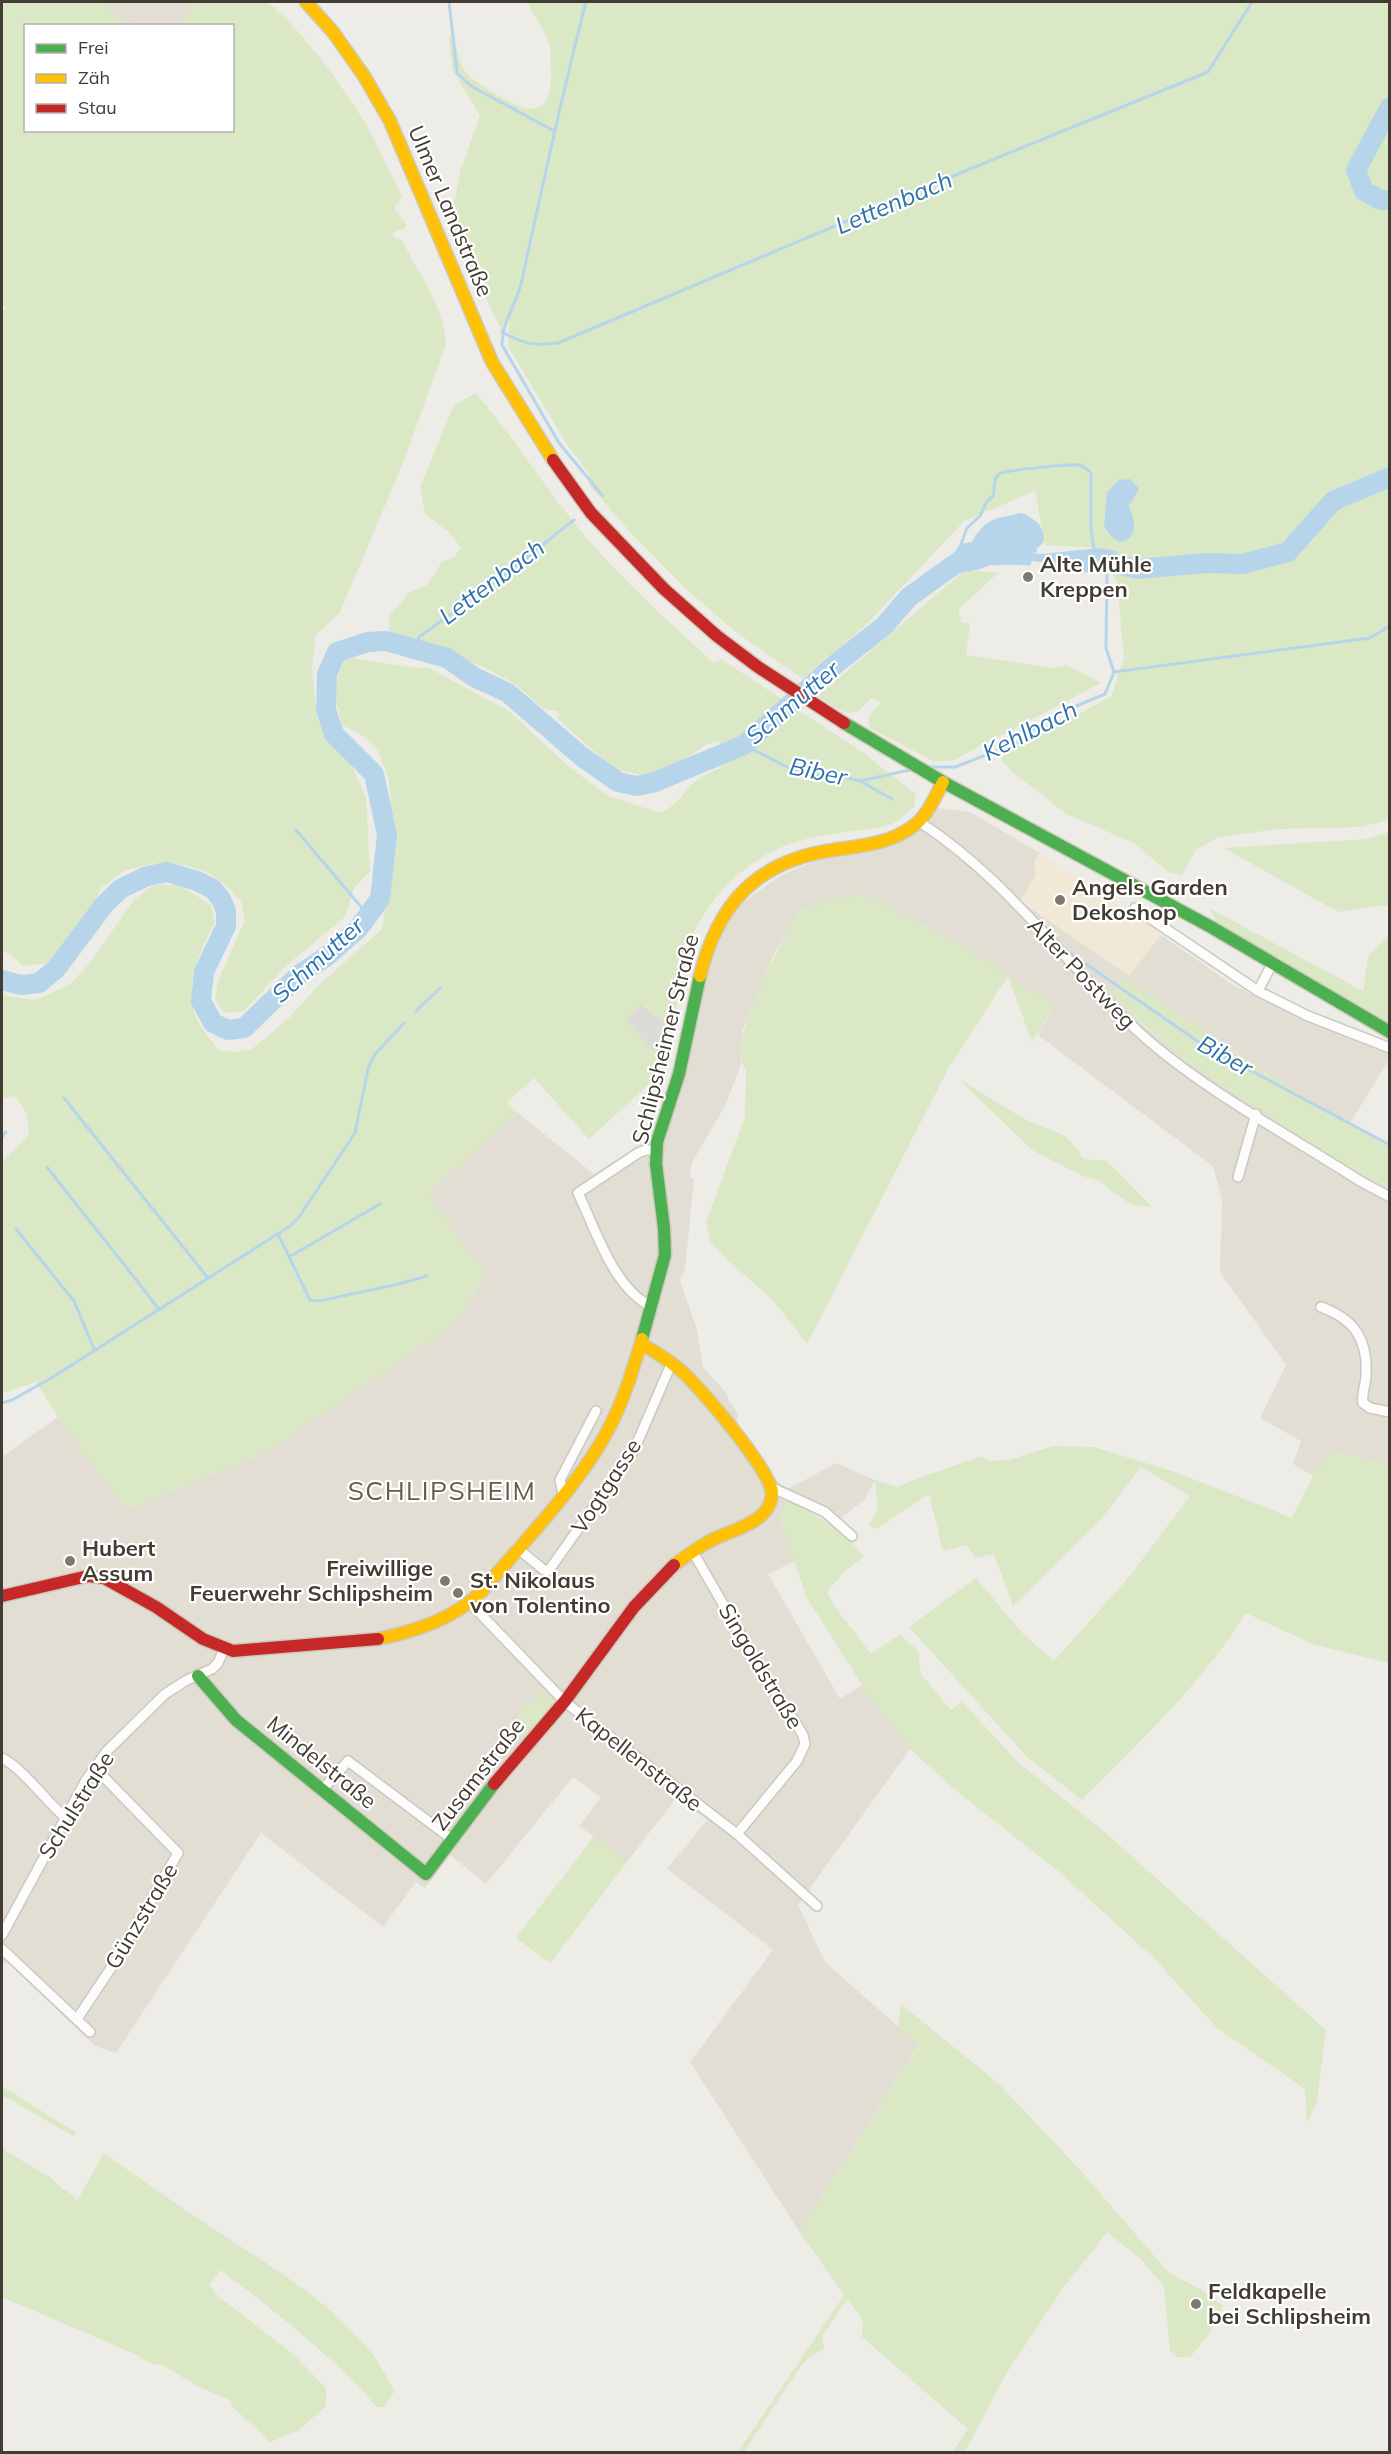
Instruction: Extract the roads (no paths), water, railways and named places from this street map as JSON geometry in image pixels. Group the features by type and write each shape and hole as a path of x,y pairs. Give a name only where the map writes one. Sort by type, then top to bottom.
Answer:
{"street":[{"name":"Ulmer Landstraße","path":"306,2 333,32 364,76 390,122 492,362 542,445 589,509 664,590 717,636 821,708 893,753 1273,963 1389,1032"},
{"name":"Schlipsheimer Straße","path":"2,1596 64,1580 88,1576 104,1578 156,1607 203,1639 224,1649 244,1650 390,1638 436,1622 470,1603 563,1494 598,1448 622,1401 652,1307 665,1255 666,1238 656,1150 682,1066 704,956 715,928 734,900 764,873 791,859 891,838 913,827 918,822 940,780"},
{"name":"Alter Postweg","path":"918,822 951,844 999,887 1141,1034 1175,1062 1360,1181 1389,1197"},
{"path":"1135,908 1258,991 1308,1016 1389,1048"},
{"path":"1258,991 1273,963"},
{"path":"1238,1177 1256,1114"},
{"path":"652,1307 632,1295 615,1271 578,1193 638,1153 656,1150"},
{"path":"1321,1306 1340,1314 1356,1328 1364,1346 1367,1362 1366,1379 1361,1396 1363,1403 1370,1408 1389,1412"},
{"path":"641,1344 663,1354 703,1391 773,1488 825,1512 852,1536"},
{"name":"Vogtgasse","path":"517,1548 544,1570 552,1566 634,1450 672,1362"},
{"path":"563,1494 560,1480 596,1410"},
{"name":"Zusamstraße","path":"426,1874 518,1754 565,1702 628,1613 661,1576 712,1540 756,1520 767,1509 773,1488"},
{"name":"Singoldstraße","path":"693,1552 746,1644 803,1735 805,1744 796,1761 737,1834"},
{"name":"Kapellenstraße","path":"470,1603 565,1702 737,1834 817,1906"},
{"name":"Schulstraße","path":"2,1935 65,1816 94,1767 106,1752 165,1694 218,1663 224,1649"},
{"name":"Mindelstraße","path":"198,1676 236,1720 426,1874"},
{"path":"2,1758 12,1763 52,1806 65,1816"},
{"path":"322,1790 348,1761 453,1840"},
{"name":"Günzstraße","path":"77,2019 117,1959 178,1853 94,1767"},
{"path":"2,1949 90,2032"}],"water":[{"path":"1130,479 1139,489 1129,506 1134,528 1130,537 1120,542 1112,537 1104,527 1107,492 1119,480"},
{"path":"1025,534 1036,541 1037,552 1032,553 1099,548 1116,551 1130,567 1101,574 1047,568 1047,563 1032,561 1030,566 994,565 959,569 951,562 951,556 961,544 1006,535"}],"waterway":[{"path":"449,2 457,73 471,86 554,131"},
{"name":"Lettenbach","path":"586,2 560,106 522,280 504,328 502,345 559,443 603,496"},
{"name":"Lettenbach","path":"502,332 529,343 558,343 965,171 1208,72 1252,2"},
{"name":"Schmutter","path":"1390,107 1356,170 1364,191 1381,200 1390,200"},
{"path":"960,547 967,528 980,516 987,501 993,496 995,481 999,474 1025,469 1079,465 1091,473 1091,529 1094,550"},
{"name":"Schmutter","path":"1105,561 1137,569 1206,563 1242,564 1288,552 1333,501 1390,477"},
{"name":"Lettenbach","path":"415,648 419,637 501,578 574,520"},
{"name":"Schmutter","path":"982,558 976,559 982,544 988,535 997,529 1021,523 1031,530 1034,538"},
{"name":"Schmutter","path":"2,980 21,985 39,983 56,969 104,905 120,889 147,876 167,872 197,881 213,889 221,899 226,911 226,926 204,972 201,1001 213,1023 228,1030 244,1028 300,974 326,957 358,929 380,899 387,835 374,774 334,734 326,710 327,674 337,652 368,642 386,641 447,658 474,677 508,693 581,756 618,782 637,786 655,782 744,745 838,662 884,626 909,597 955,564 979,559"},
{"name":"Kehlbach","path":"1107,570 1106,648 1114,672"},
{"name":"Kehlbach","path":"926,767 955,767 1017,743 1048,718 1105,694 1114,672 1370,638 1390,626"},
{"name":"Biber","path":"744,745 793,770 818,776 830,773 860,781 892,799"},
{"name":"Kehlbach","path":"860,781 914,769"},
{"path":"296,830 368,915"},
{"name":"Biber","path":"1070,953 1203,1045 1390,1145"},
{"path":"416,1011 440,988"},
{"path":"2,1403 12,1400 53,1377 290,1226 299,1217 355,1133 368,1069 375,1054 404,1023"},
{"path":"64,1098 208,1278"},
{"path":"2,1137 6,1132"},
{"path":"47,1167 159,1309"},
{"path":"289,1257 380,1204"},
{"path":"16,1229 74,1301 95,1351"},
{"path":"278,1234 310,1300 319,1301 427,1276"}],"place":[{"name":"Alte Mühle Kreppen","path":"1028,577"},
{"name":"Angels Garden Dekoshop","path":"1060,900"},
{"name":"Hubert Assum","path":"70,1561"},
{"name":"Freiwillige Feuerwehr Schlipsheim","path":"445,1581"},
{"name":"St. Nikolaus von Tolentino","path":"458,1593"},
{"name":"Feldkapelle bei Schlipsheim","path":"1196,2304"}],"district":[{"name":"SCHLIPSHEIM","path":"442,1491"}]}
